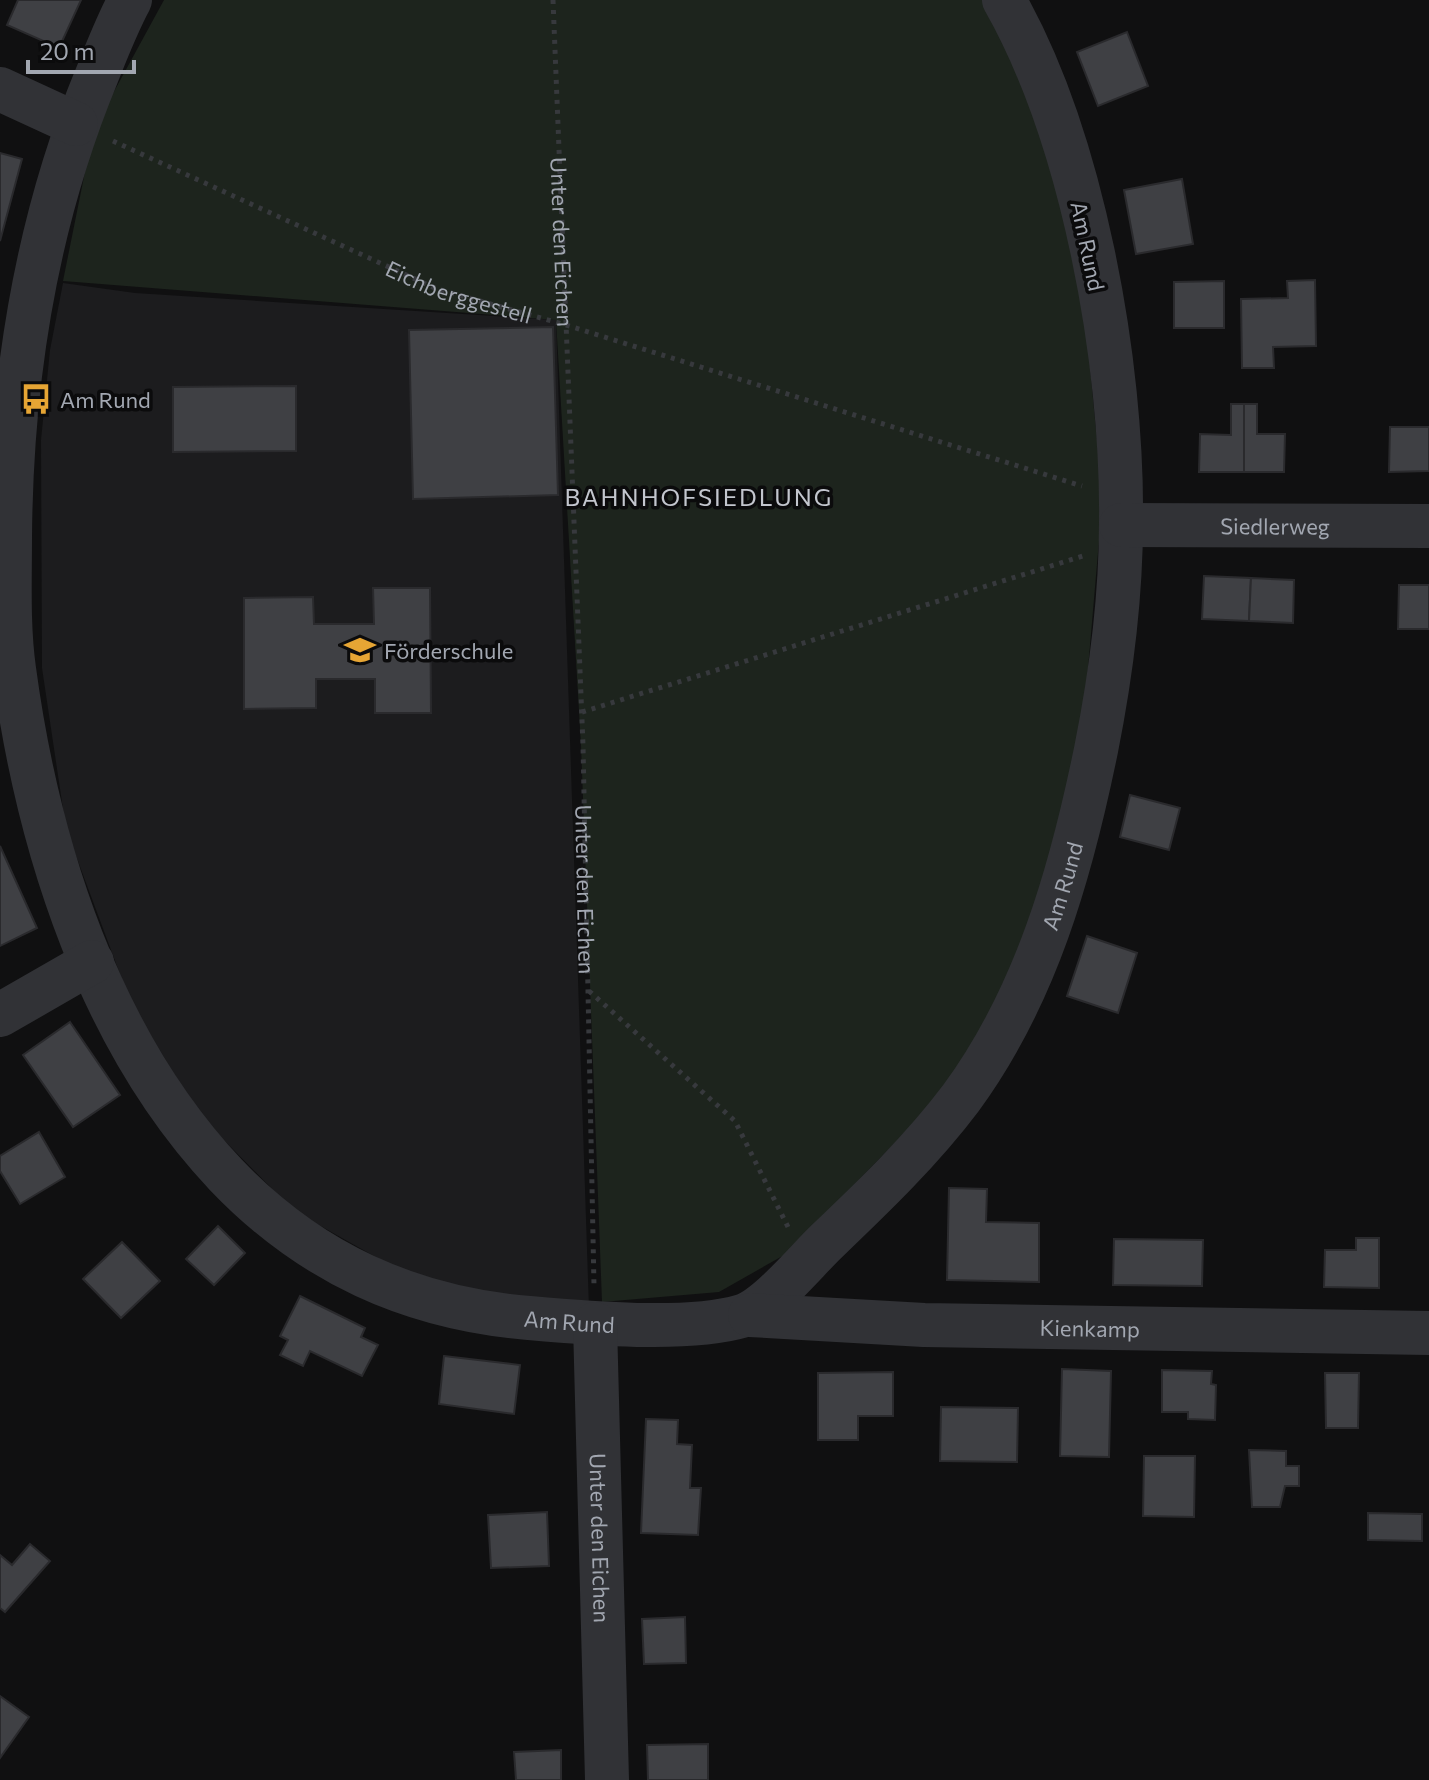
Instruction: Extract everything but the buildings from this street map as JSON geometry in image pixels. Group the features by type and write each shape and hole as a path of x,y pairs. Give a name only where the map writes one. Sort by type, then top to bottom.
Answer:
{"street":[{"name":"Am Rund","path":"130,0 76,124 34,281 18,383 11,462 13,663 34,775 53,852 92,962 129,1039 178,1114 226,1174 287,1229 354,1271 415,1299 482,1314 595,1324 704,1322 750,1315 805,1262 874,1193 961,1097 1014,1009 1045,940 1074,851 1112,669 1120,525 1106,336 1089,240 1055,116 1040,75 1004,0"},
{"path":"0,89 76,124"},
{"name":"Siedlerweg","path":"1120,525 1429,526"},
{"path":"0,1015 92,962"},
{"name":"Kienkamp","path":"750,1315 924,1325 1429,1333"},
{"name":"Unter den Eichen","path":"595,1324 607,1780"}],"path":[{"name":"Unter den Eichen","path":"553,0 582,712 595,1324"},
{"name":"Eichberggestell","path":"76,124 437,289 566,325 1120,525"},
{"path":"582,712 1092,553 1120,525"},
{"path":"588,990 735,1121 805,1262"}],"shaded area":[{"path":"164,0 982,0 1008,44 1059,187 1086,325 1099,462 1100,529 1084,715 1038,905 1009,975 971,1048 928,1109 786,1254 719,1292 602,1302 581,745 556,320 63,281 89,152 105,108"},
{"path":"63,283 135,293 556,320 589,1309 422,1283 294,1211 199,1115 130,1001 66,829 42,668 41,440 50,350"}],"place":[{"name":"Am Rund","path":"36,399"},
{"name":"Förderschule","path":"360,650"}],"district":[{"name":"BAHNHOFSIEDLUNG","path":"699,496"}]}
